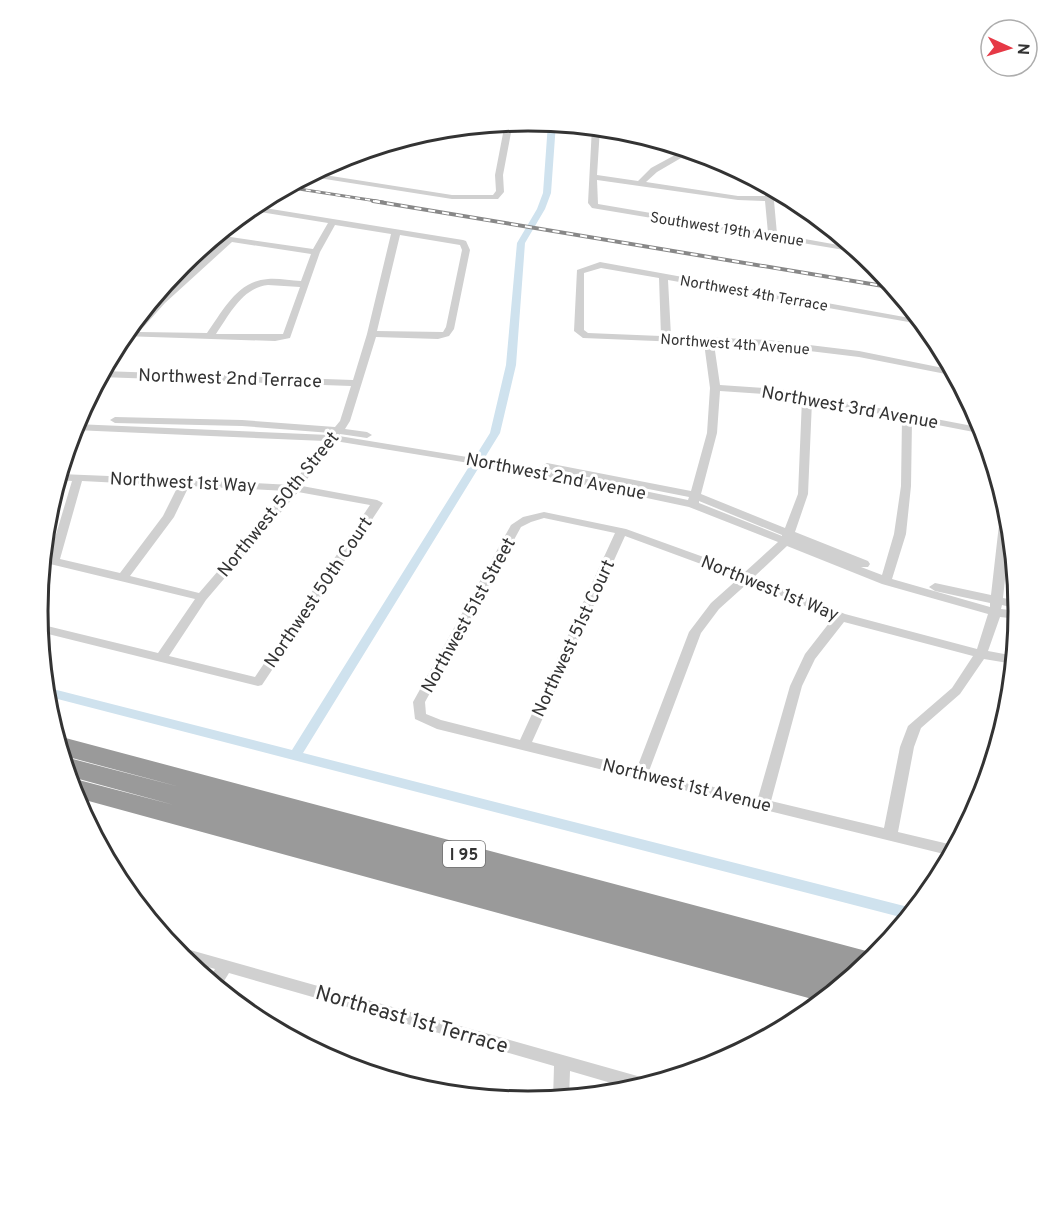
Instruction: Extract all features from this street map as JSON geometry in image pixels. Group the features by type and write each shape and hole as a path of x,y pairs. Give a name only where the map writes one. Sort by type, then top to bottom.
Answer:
{"highway":[{"name":"I 95","path":"68,748 858,961"},
{"path":"75,769 842,975"},
{"path":"83,790 824,990"},
{"path":"91,807 808,1002"}],"street":[{"path":"324,177 452,197 495,197 500,192 499,175 507,132"},
{"path":"596,136 594,177 738,198 771,199"},
{"path":"641,183 657,166 679,156"},
{"name":"Southwest 19th Avenue","path":"594,177 592,203 595,206 842,248"},
{"path":"770,196 773,237"},
{"path":"265,210 463,243 466,250 462,272 451,327 446,334 438,336 372,334"},
{"path":"136,334 275,338 287,336 316,252 333,221"},
{"name":"Northwest 50th Street","path":"161,659 202,597 295,488 345,421 372,334 396,232"},
{"path":"225,239 316,252"},
{"path":"162,301 229,240"},
{"name":"Northwest 4th Terrace","path":"586,336 579,331 580,272 600,266 911,320"},
{"path":"663,276 666,339"},
{"path":"210,336 237,299 255,284 264,282 304,284"},
{"name":"Northwest 4th Avenue","path":"586,336 768,343 858,354 946,372"},
{"path":"694,500 712,433 715,388 709,342"},
{"name":"Northwest 2nd Terrace","path":"110,374 358,383"},
{"name":"Northwest 3rd Avenue","path":"715,388 779,392 972,429"},
{"path":"640,774 695,632 715,606 748,577 787,537 802,494 806,456 807,397"},
{"path":"887,578 900,534 906,486 907,415"},
{"name":"Northwest 2nd Avenue","path":"89,419 255,424 336,434 461,454 694,500 887,578 1009,612"},
{"name":"Northwest 2nd Avenue","path":"85,427 336,434"},
{"name":"Northwest 1st Way","path":"67,477 186,481 295,488 377,503"},
{"path":"78,478 54,561 202,597"},
{"path":"122,579 168,517 186,481"},
{"name":"Northwest 50th Court","path":"161,659 258,682 377,503"},
{"name":"Northwest 1st Way","path":"527,519 544,515 622,531 748,577 841,617 981,654 1006,658"},
{"name":"Northwest 51st Street","path":"420,716 419,702 517,525 527,519"},
{"name":"Northwest 51st Court","path":"524,745 622,531"},
{"path":"890,835 907,747 915,726 956,691 981,654 995,607 1003,538"},
{"name":"Northwest 2nd Avenue","path":"995,607 1009,606"},
{"path":"764,803 796,686 809,657 841,617"},
{"path":"49,630 161,659"},
{"name":"Northwest 1st Avenue","path":"420,716 437,724 946,849"},
{"name":"Northeast 1st Terrace","path":"196,958 631,1081"},
{"path":"218,978 225,966"},
{"path":"561,1091 562,1061"}],"waterway":[{"path":"295,755 495,433 511,365 521,243 541,209 547,193 551,132"},
{"path":"55,694 903,912"}],"railway":[{"path":"300,189 383,202"},
{"path":"373,201 881,286"}]}
